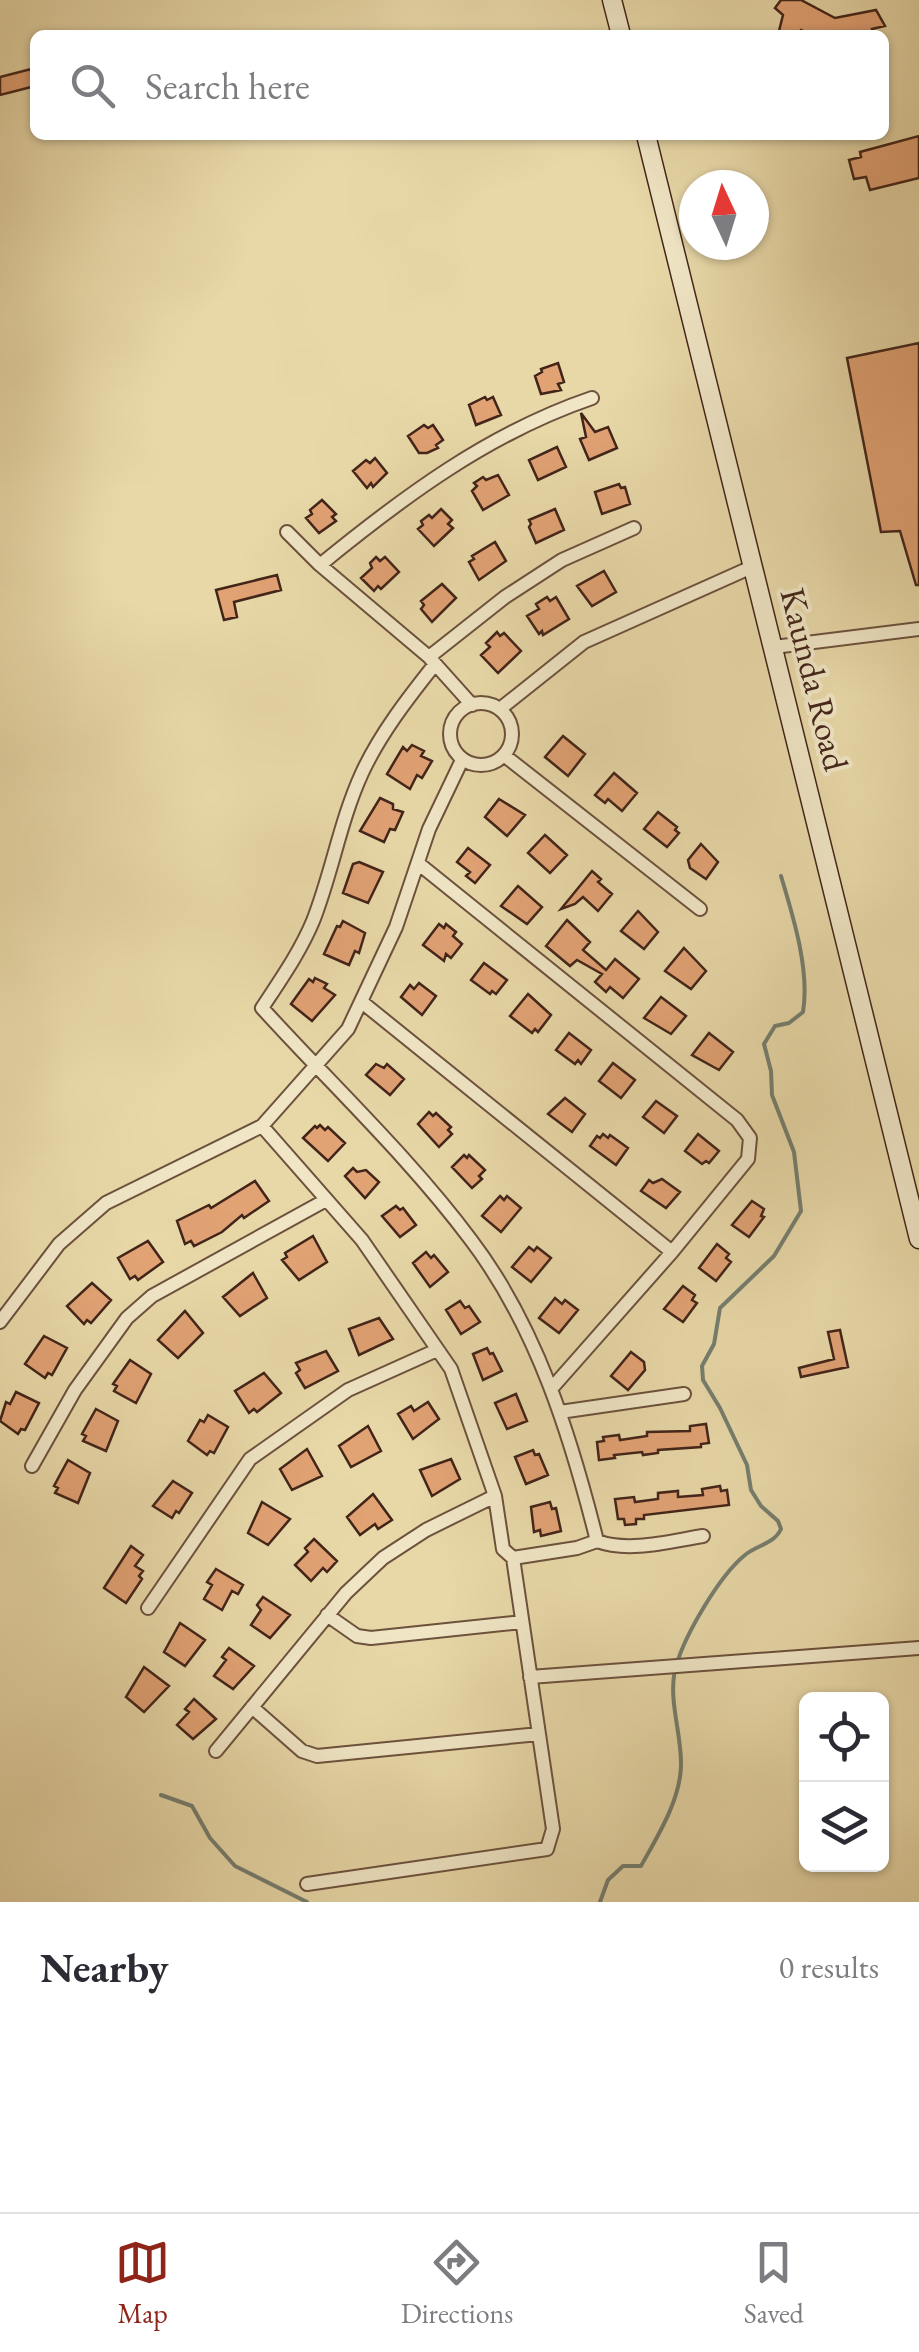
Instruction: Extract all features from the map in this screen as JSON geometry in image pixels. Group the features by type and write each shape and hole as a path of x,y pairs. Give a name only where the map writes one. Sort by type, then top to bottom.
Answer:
{"main road":[{"path":"612,0 620,30"},
{"name":"Kaunda Road","path":"647,140 919,1239"}],"street":[{"path":"320,565 401,500 487,445 555,410 592,398"},
{"path":"597,1541 551,1389 523,1327 473,1242 401,1157 262,1008 300,950 315,916 347,807 363,770 432,660 505,597 562,560 634,528"},
{"path":"286,532 432,660 472,705"},
{"path":"500,709 584,642 754,566"},
{"path":"774,646 919,629"},
{"path":"489,704 500,709 513,729 505,756 486,766 462,760 454,751 450,727 455,716 472,705 489,704"},
{"path":"505,756 700,909"},
{"path":"0,1322 59,1244 106,1202 262,1126 348,1029 396,928 429,829 462,760"},
{"path":"419,864 738,1120 750,1138 748,1159 551,1389"},
{"path":"363,1002 672,1252"},
{"path":"262,1126 362,1240 451,1369 496,1496 503,1550 513,1558 553,1828 547,1848 307,1884"},
{"path":"32,1466 75,1390 127,1318 152,1296 326,1200"},
{"path":"148,1608 250,1459 348,1390 437,1350"},
{"path":"560,1412 684,1394"},
{"path":"216,1751 328,1616 383,1558 426,1530 496,1496"},
{"path":"513,1558 597,1541 610,1546 641,1545 704,1536"},
{"path":"328,1616 357,1636 371,1638 522,1622"},
{"path":"530,1677 919,1648"},
{"path":"252,1707 302,1751 318,1756 539,1734"}],"building":[{"path":"781,0 801,0 835,18 876,10 885,26 872,30 779,30 783,15 775,8"},
{"path":"30,69 30,87 0,95 0,77"},
{"path":"919,136 919,178 870,190 866,177 854,179 849,160 861,157 860,152"},
{"path":"919,343 916,585 900,531 881,532 847,358"},
{"path":"558,363 564,382 558,384 561,390 541,394 535,376 541,369"},
{"path":"493,397 501,415 476,425 469,405"},
{"path":"581,413 595,432 608,427 617,448 589,460 580,439 586,437"},
{"path":"424,425 433,425 443,440 436,445 438,448 419,453 408,436"},
{"path":"557,447 566,467 538,480 529,460"},
{"path":"375,458 387,473 367,488 353,471"},
{"path":"498,475 509,495 483,510 472,491 477,486 474,483"},
{"path":"619,484 625,487 630,504 602,514 595,492"},
{"path":"322,500 336,514 332,517 336,521 319,533 306,518"},
{"path":"441,509 452,520 448,524 453,528 434,546 418,529 423,525 421,521 429,515 432,518"},
{"path":"555,509 564,530 536,543 529,520"},
{"path":"495,542 506,561 479,580 469,562"},
{"path":"376,557 380,561 385,557 399,572 374,591 361,578 372,568 370,563"},
{"path":"604,571 616,592 592,606 577,586"},
{"path":"277,575 281,590 234,602 237,617 224,620 216,590"},
{"path":"442,584 456,598 432,622 421,609 421,601"},
{"path":"547,597 550,601 556,597 569,619 543,635 527,616 539,609 536,604"},
{"path":"497,632 500,636 504,633 521,651 498,673 481,655"},
{"path":"563,736 585,754 568,776 545,757"},
{"path":"412,745 432,761 422,778 417,775 410,789 387,774 403,747 407,751"},
{"path":"614,773 637,793 622,811 608,799 605,803 595,795"},
{"path":"380,798 403,812 384,842 360,831"},
{"path":"499,799 525,815 507,836 485,817"},
{"path":"658,812 679,833 667,847 644,829"},
{"path":"545,835 567,855 550,873 528,853"},
{"path":"701,844 718,862 706,879 690,868 688,860"},
{"path":"468,848 490,865 475,883 466,876 470,872 457,862"},
{"path":"359,862 383,872 368,903 343,893 353,864"},
{"path":"592,871 612,894 598,911 583,897 561,909"},
{"path":"518,886 542,907 527,924 501,906"},
{"path":"638,911 658,932 644,949 621,931"},
{"path":"567,920 590,942 583,950 606,970 615,959 639,979 623,998 610,987 606,992 595,982 602,974 577,960 570,966 546,946"},
{"path":"343,921 365,933 359,953 355,951 349,965 324,954"},
{"path":"439,924 456,932 453,936 462,944 451,958 446,954 444,961 423,945"},
{"path":"684,948 706,971 691,989 665,971"},
{"path":"484,963 507,980 496,994 471,980"},
{"path":"315,978 327,984 324,988 335,995 312,1021 291,1004 309,979 313,982"},
{"path":"419,983 436,996 422,1015 401,997 410,985 414,989"},
{"path":"528,994 551,1015 538,1032 535,1029 532,1033 510,1016"},
{"path":"661,997 686,1016 671,1034 644,1018"},
{"path":"569,1033 591,1050 581,1064 556,1050"},
{"path":"709,1033 733,1052 719,1070 692,1055"},
{"path":"613,1063 635,1080 621,1098 599,1081"},
{"path":"376,1064 384,1068 387,1064 404,1079 390,1095 366,1075"},
{"path":"565,1098 585,1114 572,1132 548,1114"},
{"path":"656,1101 677,1116 664,1133 643,1117"},
{"path":"429,1112 433,1116 436,1113 451,1127 448,1130 452,1134 439,1147 418,1124"},
{"path":"320,1125 325,1130 328,1127 345,1143 328,1161 303,1138"},
{"path":"603,1134 628,1148 616,1165 590,1146"},
{"path":"698,1134 719,1151 709,1163 702,1164 685,1151"},
{"path":"464,1155 485,1170 472,1188 452,1167"},
{"path":"353,1168 357,1172 366,1170 379,1182 365,1198 345,1176"},
{"path":"662,1179 680,1192 666,1208 641,1191 649,1180 653,1183"},
{"path":"255,1181 269,1201 244,1218 242,1215 222,1232 194,1246 191,1241 185,1244 177,1221 209,1205 211,1208"},
{"path":"500,1196 504,1200 507,1196 521,1208 501,1232 482,1216"},
{"path":"752,1201 764,1209 764,1217 749,1237 732,1225"},
{"path":"396,1206 403,1208 416,1225 400,1237 382,1216"},
{"path":"313,1236 327,1262 299,1280 282,1260 287,1257 285,1253"},
{"path":"148,1241 163,1262 138,1280 135,1276 130,1279 118,1258"},
{"path":"717,1244 729,1254 726,1258 731,1262 716,1281 699,1268"},
{"path":"529,1247 534,1251 537,1247 551,1258 531,1282 512,1267"},
{"path":"426,1252 431,1258 434,1255 448,1272 430,1287 413,1263"},
{"path":"253,1273 267,1298 240,1316 223,1297"},
{"path":"92,1283 111,1300 91,1323 87,1320 84,1324 67,1306"},
{"path":"683,1286 695,1295 692,1300 697,1303 683,1322 664,1309"},
{"path":"555,1298 578,1310 559,1333 539,1318"},
{"path":"460,1301 465,1308 469,1306 480,1322 461,1334 446,1310"},
{"path":"185,1311 203,1333 178,1358 158,1340"},
{"path":"379,1318 393,1339 359,1355 349,1329"},
{"path":"840,1330 848,1367 801,1377 799,1368 834,1359 828,1332"},
{"path":"44,1336 67,1348 52,1375 48,1373 45,1378 25,1364"},
{"path":"487,1348 502,1371 483,1380 473,1354"},
{"path":"326,1351 338,1371 305,1388 296,1373 300,1370 296,1363"},
{"path":"631,1352 644,1362 645,1370 628,1390 611,1376"},
{"path":"130,1360 151,1374 136,1403 114,1391 117,1386 113,1384"},
{"path":"264,1373 281,1393 257,1412 254,1409 249,1413 235,1391"},
{"path":"16,1392 39,1403 25,1430 18,1434 0,1421 6,1402 10,1404"},
{"path":"516,1394 527,1421 507,1429 495,1403"},
{"path":"428,1402 439,1419 413,1439 398,1414 411,1406 414,1411"},
{"path":"96,1409 118,1421 106,1451 83,1441 86,1436 82,1434"},
{"path":"208,1415 228,1427 214,1453 210,1451 207,1455 188,1441 200,1420 204,1422"},
{"path":"706,1424 709,1443 701,1447 614,1455 615,1458 599,1460 597,1442 604,1441 603,1437 619,1435 620,1440 647,1436 647,1432 690,1431 690,1426"},
{"path":"368,1426 381,1451 351,1467 339,1446"},
{"path":"307,1449 322,1476 292,1490 280,1469"},
{"path":"533,1450 535,1455 539,1454 548,1475 526,1484 515,1457"},
{"path":"451,1459 460,1479 432,1496 420,1470"},
{"path":"68,1460 90,1473 78,1503 55,1493 58,1488 54,1486"},
{"path":"173,1481 192,1493 172,1518 153,1506"},
{"path":"720,1486 721,1491 727,1490 729,1505 644,1515 644,1519 636,1519 636,1524 625,1525 624,1519 618,1519 615,1499 634,1497 635,1502 658,1499 658,1493 678,1491 678,1497 703,1495 702,1489"},
{"path":"373,1494 392,1520 378,1529 375,1524 360,1535 347,1517"},
{"path":"262,1502 290,1519 268,1545 248,1533"},
{"path":"550,1502 552,1509 556,1508 561,1531 541,1536 540,1530 534,1532 531,1507"},
{"path":"314,1539 337,1561 311,1581 295,1565"},
{"path":"131,1546 143,1555 135,1566 143,1571 126,1603 104,1588"},
{"path":"216,1569 243,1585 238,1594 232,1591 222,1610 204,1599 212,1585 207,1582"},
{"path":"263,1597 290,1615 270,1638 251,1625 261,1610 257,1605"},
{"path":"180,1623 205,1640 185,1666 164,1652"},
{"path":"229,1648 254,1666 233,1689 214,1676 226,1660 222,1657"},
{"path":"144,1667 169,1686 144,1712 126,1697"},
{"path":"194,1699 216,1719 193,1739 177,1725"}],"waterway":[{"path":"600,1902 608,1880 623,1866 641,1866 677,1792 681,1754 674,1678 687,1639 714,1591 735,1565 781,1529 751,1490 747,1465 703,1380 702,1366 714,1344 720,1308 774,1256 801,1211 794,1152 772,1095 764,1044 775,1026 789,1023 803,1012 805,996 802,961 781,876"},
{"path":"161,1795 192,1806 210,1838 235,1866 307,1902"}]}
